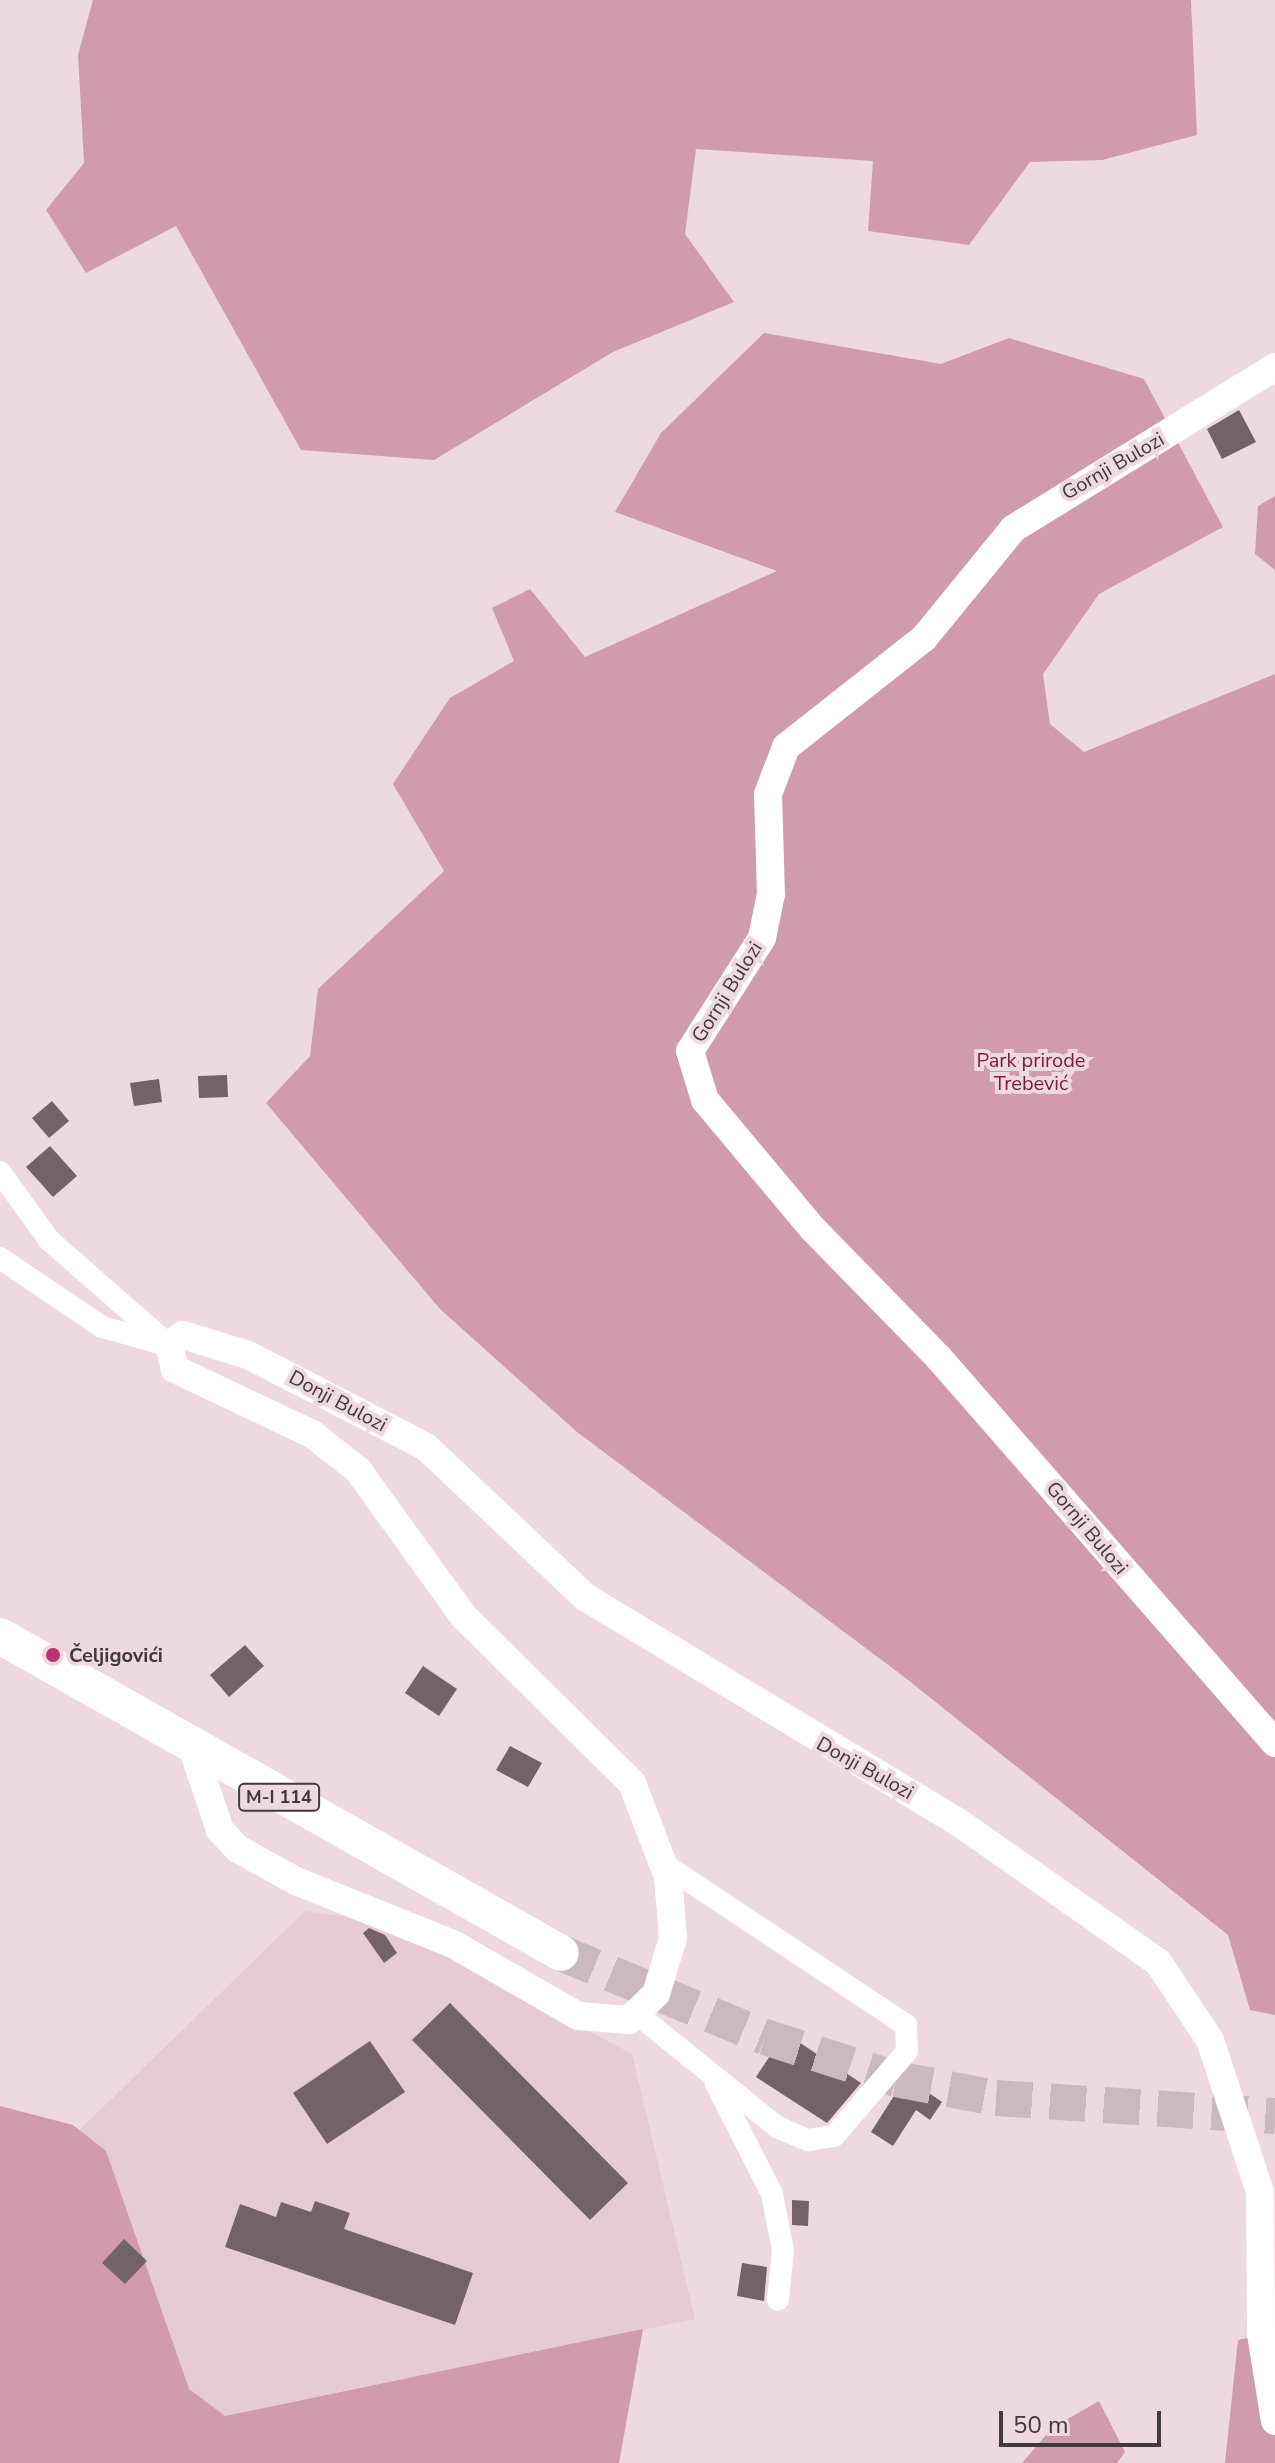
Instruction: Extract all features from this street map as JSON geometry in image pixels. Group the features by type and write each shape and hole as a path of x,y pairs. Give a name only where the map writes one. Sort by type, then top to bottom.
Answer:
{"main road":[{"name":"M-I 114","path":"0,1636 193,1750 561,1953"}],"street":[{"name":"Gornji Bulozi","path":"1275,367 1013,529 924,638 786,747 768,794 771,894 762,938 690,1051 705,1100 813,1229 949,1369 1275,1743"},
{"path":"0,1172 49,1240 169,1345"},
{"name":"Donji Bulozi","path":"0,1258 102,1327 169,1345"},
{"name":"Donji Bulozi","path":"169,1345 183,1335 205,1337 426,1447 585,1597 958,1822 1158,1962 1210,2040 1260,2192 1261,2334 1275,2421"},
{"name":"Donji Bulozi","path":"169,1345 175,1369 312,1434 358,1470 464,1617 632,1783 664,1864 673,1938 656,1994 637,2014"},
{"path":"193,1750 205,1802 238,1849 453,1944 578,2016 608,2023 637,2014 714,2079 790,2133 808,2140 834,2136 907,2051 909,2037 891,2015 664,1864"},
{"path":"714,2079 772,2194 783,2250 778,2300"}],"shaded area":[{"path":"305,1911 384,1922 632,2054 695,2319 208,2419 23,2185"}],"green space":[{"path":"93,0 1191,0 1197,135 1102,160 1030,162 969,245 868,231 873,161 696,149 685,234 734,302 613,352 434,460 301,450 176,226 86,273 46,210 84,163 78,55"},
{"name":"Park prirode Trebević","path":"764,333 941,364 1009,338 1144,379 1223,527 1099,594 1043,674 1050,724 1084,752 1275,674 1275,2015 1250,2010 1228,1935 903,1676 577,1432 440,1309 266,1103 310,1056 318,989 444,871 393,784 450,698 514,661 492,608 530,589 585,657 777,571 615,512 661,433"},
{"path":"1275,496 1275,570 1255,554 1258,506"},
{"path":"0,2106 73,2125 106,2151 189,2389 225,2416 643,2329 619,2463 0,2463"},
{"path":"1275,2332 1275,2463 1225,2463 1238,2340"},
{"path":"1099,2401 1125,2452 1117,2463 1022,2463 1052,2428"}],"building":[{"path":"1239,410 1256,442 1222,459 1207,429"},
{"path":"227,1075 228,1097 199,1098 198,1076"},
{"path":"159,1079 162,1102 134,1106 130,1083"},
{"path":"52,1101 69,1121 49,1138 32,1118"},
{"path":"50,1146 77,1176 53,1197 26,1167"},
{"path":"245,1645 264,1666 229,1697 210,1675"},
{"path":"423,1666 457,1689 439,1716 405,1693"},
{"path":"510,1746 542,1763 528,1787 496,1770"},
{"path":"369,1928 385,1935 397,1953 384,1963 363,1933"},
{"path":"450,2003 628,2183 590,2220 412,2040"},
{"path":"785,2033 861,2083 827,2123 756,2077"},
{"path":"370,2041 405,2092 327,2144 293,2093"},
{"path":"906,2077 942,2102 930,2120 916,2110 893,2146 871,2132"},
{"path":"792,2200 809,2201 808,2226 792,2225"},
{"path":"315,2201 350,2213 344,2229 473,2273 455,2325 225,2247 240,2204 276,2217 281,2202 311,2212"},
{"path":"124,2239 147,2261 125,2284 102,2263"},
{"path":"742,2263 767,2267 764,2301 737,2296"}],"tunnel":[{"path":"561,1953 765,2037 896,2079 996,2098 1275,2116"}],"place":[{"name":"Čeljigovići","path":"53,1655"}]}
